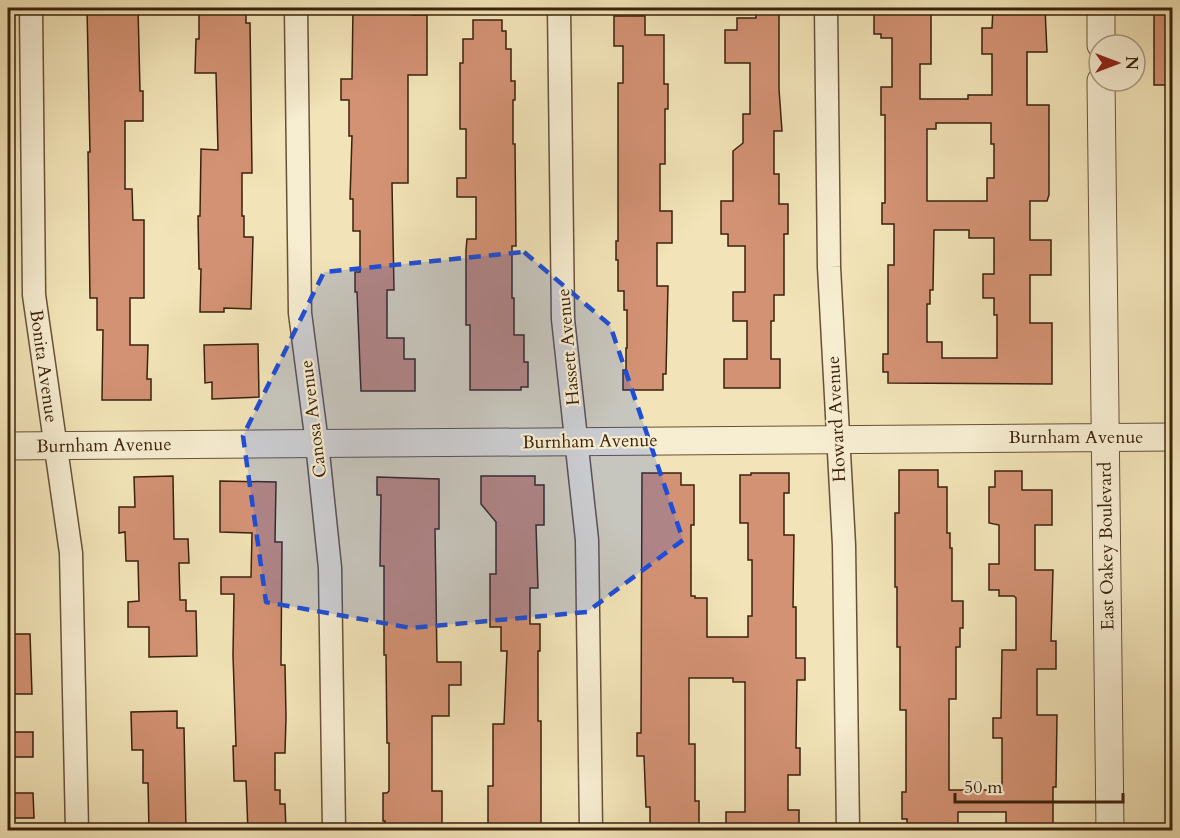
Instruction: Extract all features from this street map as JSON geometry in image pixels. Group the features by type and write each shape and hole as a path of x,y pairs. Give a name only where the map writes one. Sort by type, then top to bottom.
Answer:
{"street":[{"name":"Bonita Avenue","path":"31,8 34,295 71,553 76,831"},
{"name":"Canosa Avenue","path":"296,8 300,313 330,568 334,831"},
{"name":"Hassett Avenue","path":"559,8 563,319 587,540 591,831"},
{"name":"Howard Avenue","path":"826,8 829,267 844,545 848,831"},
{"path":"1101,8 1101,33"},
{"name":"East Oakey Boulevard","path":"1101,93 1110,831"},
{"name":"Burnham Avenue","path":"8,446 1173,437"}],"highlighted area":[{"path":"524,252 610,325 683,540 587,612 411,628 266,602 243,436 324,272"}],"building":[{"path":"87,8 138,8 143,121 125,121 125,189 132,189 133,220 144,220 144,298 130,298 130,345 148,345 147,379 151,379 151,400 102,400 103,330 97,330 97,298 90,298"},
{"path":"199,8 246,8 246,23 250,23 252,173 242,173 242,216 244,216 244,237 253,237 251,309 224,308 224,312 200,312 201,269 199,269 198,216 200,216 201,149 218,150 216,73 195,73 196,39 199,39"},
{"path":"353,8 412,8 412,15 427,15 427,75 408,75 408,183 392,183 394,290 387,290 387,338 404,338 404,359 415,359 415,391 361,391 357,292 355,292 355,272 360,272 360,231 353,231 353,199 350,199 352,136 349,136 349,100 341,100 341,79 352,79"},
{"path":"993,8 1045,8 1047,52 1027,52 1027,105 1049,105 1049,195 1047,201 1030,201 1030,240 1051,240 1051,275 1030,275 1030,323 1052,323 1052,384 888,383 888,372 883,372 883,354 888,354 888,265 894,265 894,224 882,224 882,203 885,203 885,115 881,115 881,87 892,87 892,38 881,38 881,34 874,34 874,11 931,11 931,64 920,64 920,99 968,99 968,95 992,95 992,54 982,54 982,28 992,28","holes":["936,123 991,123 991,144 994,144 994,178 987,178 987,201 927,201 927,129 936,129","934,230 969,230 969,238 994,238 994,274 983,274 983,298 994,298 994,315 997,315 997,358 942,358 942,342 927,342 927,304 930,304 930,290 933,290"]},
{"path":"1154,8 1173,8 1173,85 1154,85"},
{"path":"756,14 779,14 779,89 782,131 774,131 774,174 779,174 779,204 788,204 788,234 784,234 784,295 774,295 771,359 780,359 780,388 724,388 724,359 747,359 747,321 733,321 733,292 745,292 745,246 728,246 728,234 721,234 721,201 733,201 733,151 743,143 743,114 750,114 750,63 725,63 725,30 737,30 737,18 756,18"},
{"path":"614,16 645,16 645,35 664,35 664,84 668,84 668,109 665,109 665,164 660,164 660,211 672,211 672,243 657,243 657,286 668,286 666,374 663,374 663,390 623,390 623,370 626,370 627,310 624,310 624,291 618,291 616,241 618,241 618,83 623,83 623,46 614,46"},
{"path":"473,20 502,20 502,31 506,31 506,49 511,49 511,81 515,81 513,144 515,144 516,246 512,246 514,335 524,335 524,362 528,362 528,387 521,387 521,390 470,390 470,325 466,325 466,250 467,239 476,239 476,197 457,197 457,178 466,178 466,129 460,129 460,63 463,63 463,39 473,39"},
{"path":"258,344 259,397 212,399 212,382 205,383 204,345"},
{"path":"899,470 938,470 938,487 947,487 947,533 950,533 950,548 952,548 952,601 963,601 963,628 960,628 960,647 956,647 956,699 949,699 949,790 1002,790 1002,738 993,738 993,718 1001,718 1002,650 1016,650 1016,598 999,596 999,590 989,590 989,564 999,564 999,525 989,523 989,487 995,487 995,471 1022,471 1022,490 1052,490 1052,525 1035,525 1035,570 1053,570 1051,641 1056,641 1056,669 1037,669 1037,715 1057,715 1053,831 1006,831 1006,812 958,812 958,824 938,824 938,831 907,831 907,819 902,819 902,792 906,792 906,710 900,710 900,647 897,647 897,587 895,587 895,513 899,513"},
{"path":"642,473 681,473 681,485 694,485 694,525 691,525 691,596 707,598 707,637 748,637 748,616 752,616 752,560 748,560 748,523 740,523 740,475 789,473 789,493 784,493 784,535 794,535 793,607 796,607 796,658 805,658 805,680 797,680 796,748 800,748 800,775 788,775 788,810 799,810 799,831 726,831 726,812 745,812 745,682 733,682 733,678 689,678 689,744 695,744 695,801 699,801 699,825 685,825 685,831 650,831 650,807 646,807 644,756 637,756 637,733 641,733"},
{"path":"173,476 174,539 188,539 189,563 179,563 180,600 186,600 186,611 196,611 197,656 149,657 149,627 128,627 128,602 139,601 138,561 126,561 125,532 119,533 119,507 135,507 134,477"},
{"path":"481,476 535,476 535,485 544,485 544,525 536,525 538,588 530,588 530,624 540,624 538,721 541,721 541,831 488,829 488,786 493,786 493,724 504,724 507,651 501,651 501,627 490,627 490,574 496,574 496,522 481,504"},
{"path":"377,477 439,479 439,529 435,529 437,662 461,662 461,685 449,685 449,716 432,716 432,791 442,791 442,831 385,831 385,821 383,821 383,793 389,791 389,743 387,743 386,655 384,655 384,566 380,566 381,495 377,495"},
{"path":"220,481 276,482 275,542 282,542 281,665 285,665 286,717 285,753 275,753 275,790 280,790 280,804 285,804 286,831 248,831 246,781 234,781 233,746 236,746 233,655 234,594 221,594 221,577 251,577 252,533 220,532"},
{"path":"8,634 30,634 32,694 8,694"},
{"path":"177,711 177,728 184,728 186,831 149,831 148,783 143,783 143,750 132,750 131,712"},
{"path":"8,732 33,732 33,757 8,757"},
{"path":"8,793 33,793 34,818 8,818"}]}
